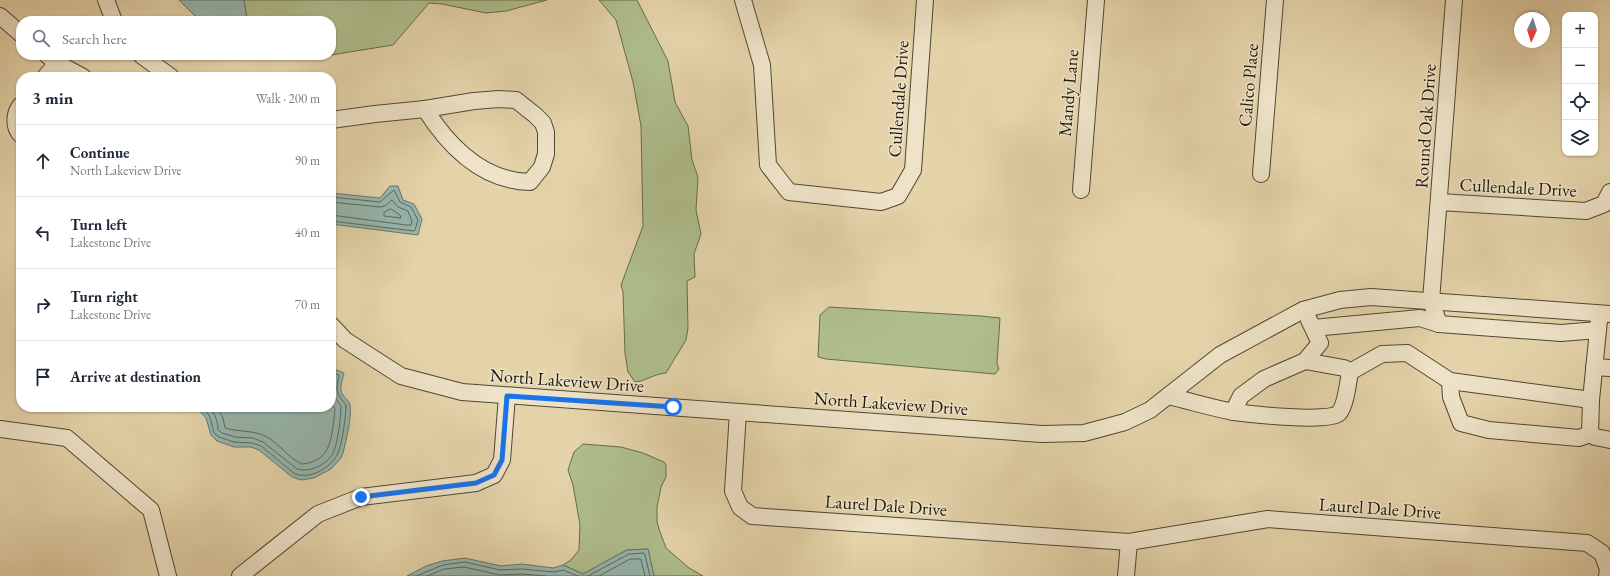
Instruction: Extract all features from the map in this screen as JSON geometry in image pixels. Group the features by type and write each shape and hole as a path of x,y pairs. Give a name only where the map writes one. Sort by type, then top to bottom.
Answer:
{"street":[{"path":"106,0 112,16"},
{"name":"Cullendale Drive","path":"743,0 762,65 768,165 789,192 881,202 898,196 913,170 926,0"},
{"name":"Mandy Lane","path":"1081,190 1096,0"},
{"name":"Calico Place","path":"1261,174 1275,0"},
{"name":"Round Oak Drive","path":"1431,301 1454,0"},
{"path":"0,16 16,30"},
{"path":"47,72 52,60"},
{"path":"54,60 74,72"},
{"path":"148,60 164,72"},
{"path":"336,119 425,109 474,101 498,99 516,100 543,123 547,143 546,154 542,166 530,182 516,181 491,173 468,160 454,147 437,128 425,109"},
{"name":"Cullendale Drive","path":"1439,202 1586,211 1604,204 1610,192"},
{"name":"North Lakeview Drive","path":"336,330 345,340 401,376 462,392 1042,434 1084,433 1125,422 1150,410 1220,355 1303,310 1340,300 1372,297 1605,314"},
{"path":"1431,301 1439,324"},
{"path":"1233,412 1241,396 1264,379 1305,361 1320,343 1314,328 1303,310"},
{"path":"1590,434 1591,400 1602,368 1598,330 1605,314"},
{"path":"1314,328 1420,318 1439,324 1562,333 1598,330"},
{"path":"1168,396 1233,412 1317,418 1334,416 1339,413 1343,404 1350,372 1382,354 1407,353 1450,381 1591,400"},
{"path":"1305,361 1344,368 1350,372"},
{"path":"1450,381 1451,397 1461,424 1489,430 1579,438 1590,434 1610,440"},
{"path":"240,576 318,514 361,497 476,483 494,475 502,460 507,396"},
{"name":"Laurel Dale Drive","path":"738,412 733,491 740,507 752,516 1129,542 1276,520 1587,543 1602,553 1608,569 1607,576"},
{"path":"0,429 67,438 151,510 168,576"},
{"path":"1126,576 1129,542"}],"green space":[{"path":"244,0 547,0 506,11 486,13 442,4 429,3 393,45 336,54 336,16 246,16"},
{"path":"599,0 637,0 668,61 675,102 688,126 692,160 698,177 696,210 701,234 694,254 695,277 687,281 688,328 686,340 666,373 635,382 628,372 625,353 623,292 621,285 643,226 641,126 633,82 616,20"},
{"path":"829,307 1000,318 997,364 999,369 995,374 826,359 818,357 820,315"},
{"path":"583,444 621,447 643,453 664,462 666,465 666,477 661,487 657,507 657,522 660,532 666,548 689,568 703,576 654,576 648,549 627,550 583,574 563,565 571,560 579,550 580,525 573,485 568,470 574,452"}],"water":[{"path":"179,0 244,0 246,16 195,16"},
{"path":"390,186 398,186 403,200 414,204 422,219 418,235 336,225 336,194 380,198"},
{"path":"336,370 344,373 341,390 349,402 350,410 347,436 343,453 341,458 331,469 314,478 301,480 292,477 259,450 251,447 234,447 217,441 211,435 206,418 201,412 336,412"},
{"path":"648,549 654,576 407,576 426,566 442,561 465,558 501,566 522,564 553,568 563,565 583,574 627,550"}],"route":[{"path":"361,497 476,483 494,475 502,460 507,396 673,407"}]}
